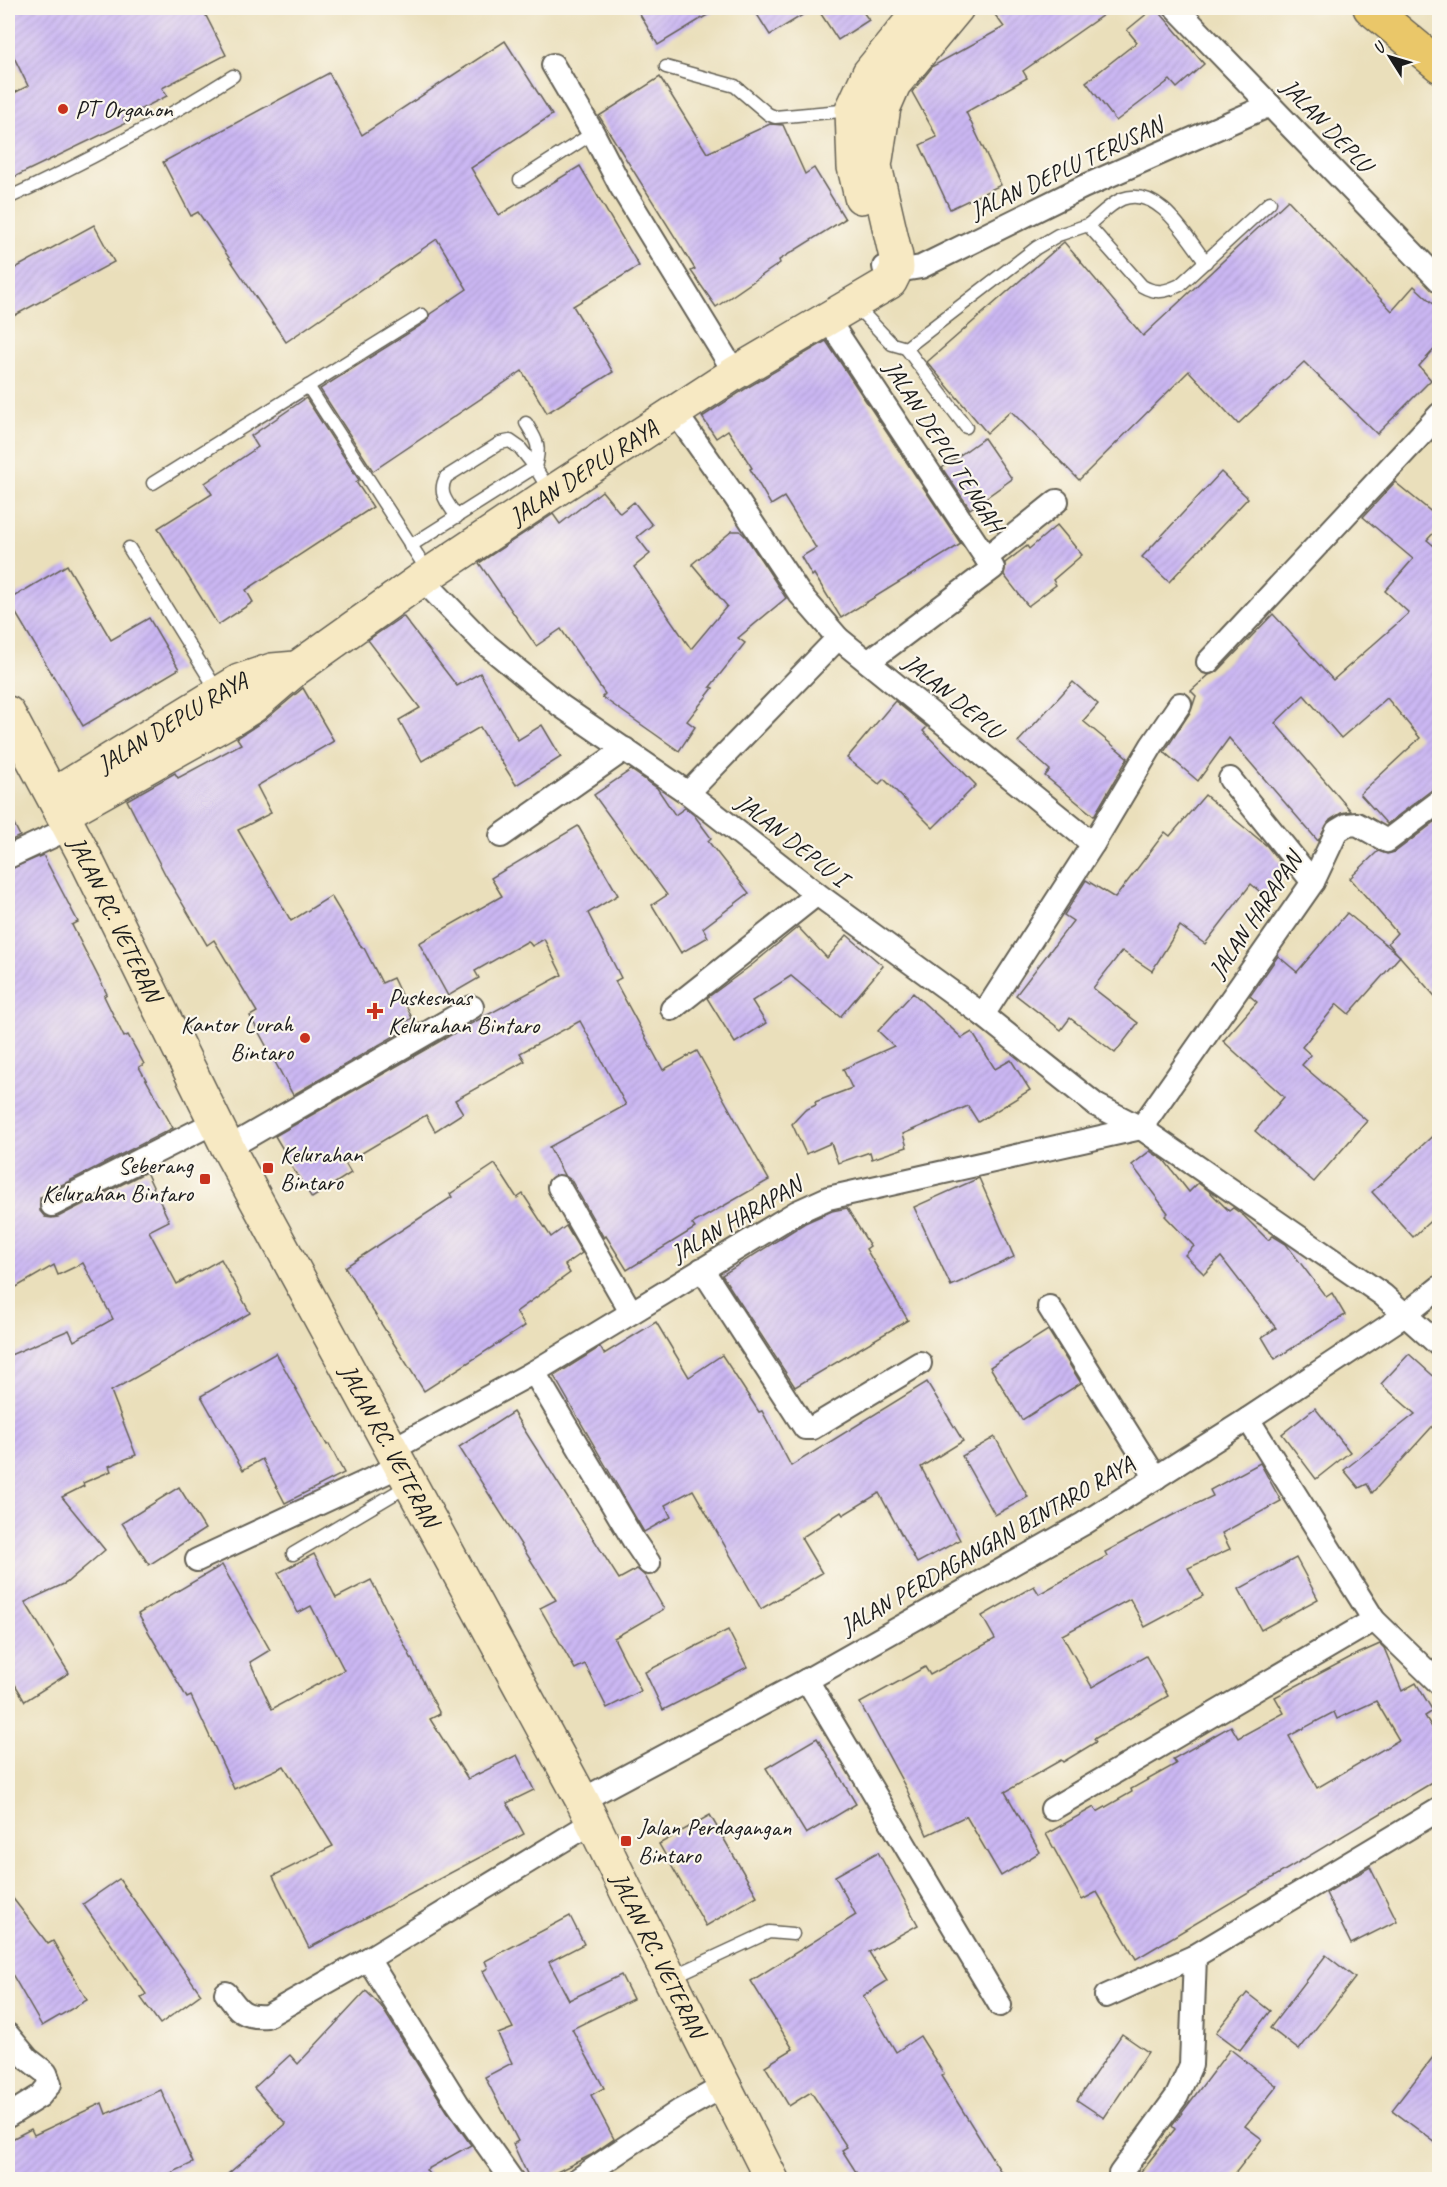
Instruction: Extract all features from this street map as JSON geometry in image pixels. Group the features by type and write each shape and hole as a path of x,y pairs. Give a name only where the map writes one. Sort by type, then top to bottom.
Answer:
{"highway":[{"path":"1370,8 1440,66"}],"main road":[{"path":"865,166 852,110 869,73 895,38 922,8"},
{"path":"868,289 859,190 865,166 894,84 957,8"},
{"name":"JALAN DEPLU RAYA","path":"62,812 234,718 262,699 297,668 426,576 543,480 675,412 868,289"},
{"name":"JALAN DEPLU RAYA","path":"62,812 219,693 257,674 297,668"},
{"name":"JALAN RC. VETERAN","path":"8,713 62,812 222,1135 588,1811 772,2180"}],"street":[{"name":"JALAN DEPLU","path":"1176,8 1440,281"},
{"path":"553,65 593,133 620,186 735,373"},
{"name":"JALAN DEPLU TERUSAN","path":"868,289 909,269 921,267 1083,187 1270,105"},
{"name":"JALAN DEPLU TENGAH","path":"868,289 986,558 1057,501"},
{"name":"JALAN DEPLU","path":"675,412 799,593 838,638 1093,844"},
{"path":"1208,662 1440,414"},
{"path":"868,662 993,568 986,558"},
{"name":"JALAN DEPLU I","path":"426,576 482,641 561,706 688,793 817,894 982,1015 1096,1105 1141,1128"},
{"path":"688,793 838,638"},
{"path":"982,1015 1180,704"},
{"path":"501,836 625,749"},
{"path":"1230,779 1313,882"},
{"name":"JALAN HARAPAN","path":"197,1560 401,1466 534,1372 797,1212 828,1198 1141,1128 1313,882 1337,831 1347,825 1357,824 1387,841 1440,801"},
{"path":"8,857 62,812"},
{"path":"672,1009 817,894"},
{"path":"52,1205 222,1135 472,1007"},
{"path":"1141,1128 1383,1294 1440,1346"},
{"path":"558,1186 631,1312"},
{"path":"702,1269 805,1428 812,1428 921,1363"},
{"name":"JALAN PERDAGANGAN BINTARO RAYA","path":"226,1993 239,2011 254,2017 267,2016 368,1959 588,1811 807,1680 1083,1524 1405,1315 1440,1287"},
{"path":"1049,1307 1156,1478"},
{"path":"534,1372 649,1563"},
{"path":"1248,1419 1374,1620 1440,1684"},
{"path":"1052,1809 1374,1620"},
{"path":"807,1680 1000,2005"},
{"path":"1106,1996 1195,1956 1440,1809"},
{"path":"1119,2174 1177,2096 1191,2065 1195,1956"},
{"path":"368,1959 458,2104 512,2180"},
{"path":"8,2035 28,2059 46,2073 50,2084 40,2096 8,2116"},
{"path":"578,2180 681,2109 724,2086"}],"lane":[{"path":"666,67 735,86 768,114 775,117 852,110"},
{"path":"8,198 103,151 185,106 233,76"},
{"path":"520,180 593,133"},
{"path":"906,348 1036,248 1058,235 1088,225 1122,199 1144,197 1166,210 1206,262"},
{"path":"1088,225 1142,286 1150,291 1164,292 1180,285 1270,202"},
{"path":"868,289 892,344 906,348 966,427"},
{"path":"153,483 422,315"},
{"path":"308,386 410,546 426,576"},
{"path":"526,423 535,438 543,480"},
{"path":"458,517 443,495 441,486 446,477 500,443 510,441 520,448 543,480"},
{"path":"410,546 458,517 543,480"},
{"path":"129,548 219,693"},
{"path":"293,1554 401,1466"},
{"path":"670,1978 769,1932 793,1934"}],"building":[{"path":"8,8 202,8 226,55 162,88 167,96 123,118 126,123 8,180 8,96 28,86 8,45"},
{"path":"636,8 719,8 658,45"},
{"path":"753,8 814,8 770,35"},
{"path":"817,8 860,8 869,20 838,40"},
{"path":"990,8 1113,8 1023,71 1027,78 966,112 1001,185 950,209 920,145 937,137 912,92 933,66 1004,27"},
{"path":"1154,8 1204,64 1177,88 1170,80 1116,121 1086,82 1137,42 1127,30"},
{"path":"505,41 552,115 471,168 499,215 580,166 639,266 573,306 613,372 547,413 522,371 373,471 320,389 426,322 430,314 467,289 437,239 286,342 198,212 191,216 163,162 329,73 362,135"},
{"path":"660,77 707,153 770,124 783,125 805,174 814,168 845,219 779,260 780,263 716,307 691,271 695,269 599,116"},
{"path":"1288,200 1392,311 1414,286 1440,310 1440,343 1419,366 1431,380 1377,434 1304,362 1238,424 1189,371 1079,480 1011,411 987,433 927,362 1064,242 1143,336"},
{"path":"94,225 114,262 8,319 8,272"},
{"path":"826,341 961,544 841,618 801,557 816,548 784,497 771,505 750,469 752,468 728,430 716,438 702,417"},
{"path":"306,398 359,480 356,482 373,507 246,590 253,602 218,625 158,528 212,494 205,483 258,447 251,436"},
{"path":"984,438 1012,479 970,509 942,468"},
{"path":"1221,472 1248,498 1169,582 1142,557"},
{"path":"1395,482 1440,519 1440,526 1427,540 1440,551 1440,788 1432,790 1387,824 1360,794 1420,738 1387,698 1341,738 1304,695 1275,723 1351,811 1341,813 1330,820 1318,841 1229,738 1198,781 1164,752 1191,711 1196,696 1191,691 1209,675 1218,671 1273,614 1333,680 1409,613 1385,591 1413,559 1363,517"},
{"path":"602,491 620,513 634,502 652,525 637,537 650,554 634,567 691,649 727,606 692,564 732,531 740,531 746,537 786,598 738,638 745,643 710,687 713,688 687,721 695,727 679,751 602,697 605,694 561,629 536,646 479,563 553,514 560,524"},
{"path":"1057,525 1082,555 1053,580 1056,585 1028,606 1004,575 1005,563 1027,546 1029,549"},
{"path":"67,565 111,640 149,618 179,669 83,726 8,600"},
{"path":"403,616 457,686 480,673 518,740 542,725 561,757 516,785 480,727 422,761 399,720 420,708 368,640"},
{"path":"1073,682 1098,704 1083,721 1128,758 1094,816 1045,776 1050,770 1018,742"},
{"path":"303,688 334,741 257,786 271,813 238,830 291,921 331,896 364,948 382,983 393,978 412,1018 405,1023 408,1028 293,1095 250,1016 257,1012 214,940 207,945 166,876 127,800 175,773 178,778 241,744 237,738 265,720"},
{"path":"895,701 927,727 923,731 976,785 933,828 884,779 879,784 847,758"},
{"path":"631,770 657,788 675,815 685,808 694,815 711,838 708,841 749,893 703,928 708,937 681,953 652,905 667,895 594,795"},
{"path":"1205,795 1267,846 1287,871 1266,897 1251,884 1205,944 1180,926 1152,971 1122,951 1093,988 1138,1023 1115,1053 1070,1018 1061,1030 1016,995 1073,921 1064,915 1086,880 1115,898 1165,832 1170,836"},
{"path":"8,812 20,836 8,842"},
{"path":"1440,818 1440,1002 1388,943 1397,933 1350,878 1378,851 1387,854 1395,852"},
{"path":"578,826 618,895 588,913 621,978 615,981 663,1070 697,1051 769,1180 692,1224 695,1228 627,1270 606,1236 604,1238 571,1180 564,1175 549,1147 626,1105 580,1021 520,1053 525,1061 455,1100 463,1113 435,1131 426,1115 345,1163 351,1173 312,1198 285,1157 287,1156 275,1136 463,1028 562,975 544,939 532,946 528,941 475,971 479,978 448,996 419,943 502,896 491,878"},
{"path":"43,855 78,922 72,925 107,994 104,996 124,1037 128,1035 144,1064 139,1067 173,1128 46,1193 40,1198 40,1211 45,1217 58,1217 146,1172 169,1221 149,1231 177,1284 221,1259 250,1313 111,1391 136,1455 109,1466 111,1471 83,1483 84,1486 62,1497 105,1550 66,1583 25,1602 69,1673 25,1701 8,1673 8,1356 69,1330 74,1341 113,1319 83,1263 58,1275 54,1265 8,1292 8,870"},
{"path":"1347,913 1400,956 1349,1014 1337,1004 1302,1047 1311,1055 1302,1065 1367,1121 1314,1182 1255,1131 1284,1097 1223,1041 1257,1002 1250,996 1278,956 1297,972"},
{"path":"798,927 827,958 847,935 883,966 840,1017 791,976 752,1001 766,1023 735,1043 707,998"},
{"path":"913,993 962,1038 972,1032 995,1069 1011,1060 1030,1090 978,1122 968,1106 903,1134 907,1147 872,1159 870,1152 838,1163 831,1143 806,1154 792,1124 805,1110 816,1105 815,1102 852,1088 843,1069 894,1046 878,1031"},
{"path":"1440,1129 1440,1212 1413,1237 1372,1192"},
{"path":"1150,1151 1164,1160 1189,1192 1198,1183 1229,1211 1233,1208 1244,1216 1268,1240 1273,1236 1286,1244 1326,1297 1332,1293 1345,1315 1275,1359 1262,1337 1276,1328 1221,1257 1204,1274 1185,1255 1194,1246 1165,1216 1168,1213 1132,1165"},
{"path":"495,1164 517,1198 523,1194 551,1237 566,1226 582,1253 565,1265 570,1273 516,1312 525,1326 424,1391 345,1267 452,1197 450,1194"},
{"path":"979,1178 1014,1257 951,1286 914,1207"},
{"path":"847,1208 870,1246 866,1249 908,1320 795,1387 722,1275 805,1223 832,1211"},
{"path":"656,1322 689,1377 722,1355 759,1412 762,1411 791,1466 927,1382 963,1441 921,1467 960,1540 917,1563 879,1493 843,1515 841,1512 801,1538 822,1573 761,1609 693,1490 665,1505 671,1517 644,1532 554,1376 600,1347 604,1354"},
{"path":"1048,1330 1081,1383 1022,1420 990,1367"},
{"path":"276,1353 344,1473 285,1503 262,1459 243,1470 201,1396"},
{"path":"1409,1354 1440,1382 1440,1418 1372,1493 1367,1484 1359,1488 1344,1470 1415,1414 1381,1384"},
{"path":"1315,1408 1350,1452 1316,1479 1282,1434"},
{"path":"513,1412 619,1579 637,1569 645,1576 664,1609 614,1638 641,1691 607,1708 585,1664 575,1669 540,1608 556,1600 459,1447"},
{"path":"995,1437 1028,1497 995,1515 962,1456"},
{"path":"1260,1463 1281,1501 1222,1533 1230,1549 1188,1568 1203,1596 1145,1627 1130,1599 1062,1635 1092,1687 1146,1656 1168,1696 1094,1739 1096,1742 1063,1762 1061,1760 1005,1792 1040,1852 1001,1876 966,1816 927,1835 907,1790 860,1703 925,1667 930,1675 995,1639 982,1616 1034,1586 1039,1594 1107,1556 1105,1552 1213,1496 1210,1490"},
{"path":"179,1487 205,1529 149,1565 122,1523"},
{"path":"314,1554 336,1598 371,1580 440,1714 430,1719 468,1779 517,1755 534,1790 507,1803 524,1834 309,1948 273,1876 333,1846 284,1766 234,1789 191,1696 187,1698 138,1614 222,1565 270,1650 250,1662 272,1709 344,1670 311,1606 298,1613 278,1573"},
{"path":"1296,1558 1318,1599 1261,1630 1239,1589"},
{"path":"728,1630 747,1667 663,1710 645,1672"},
{"path":"1380,1644 1384,1648 1402,1691 1416,1683 1433,1711 1425,1716 1440,1740 1440,1778 1136,1959 1097,1892 1082,1900 1046,1834 1094,1807 1097,1812 1132,1792 1131,1789 1176,1764 1173,1759 1231,1726 1238,1738 1284,1713 1275,1697","holes":["1376,1701 1399,1740 1317,1788 1289,1736 1334,1712 1337,1719"]},
{"path":"817,1738 856,1804 806,1834 766,1768"},
{"path":"710,1815 757,1896 706,1926 659,1844"},
{"path":"878,1852 918,1925 869,1952 887,1981 863,1996 896,2052 920,2036 944,2074 941,2076 1006,2180 861,2180 842,2150 847,2147 811,2092 789,2106 765,2066 793,2049 751,1981 856,1915 835,1876"},
{"path":"1370,1867 1397,1921 1351,1944 1326,1893"},
{"path":"119,1879 201,1994 160,2024 141,1998 146,1994 83,1904"},
{"path":"8,1892 48,1944 53,1941 87,2000 42,2026 8,1967"},
{"path":"570,1916 584,1944 549,1962 569,2000 621,1975 633,1999 572,2029 604,2088 591,2095 614,2139 591,2155 541,2180 530,2180 513,2144 518,2141 485,2077 512,2063 498,2034 513,2028 483,1971 488,1968 485,1961"},
{"path":"1326,1955 1355,1978 1299,2050 1270,2028"},
{"path":"366,1991 381,2006 471,2145 426,2170 433,2180 221,2180 286,2124 254,2088 290,2055 298,2064"},
{"path":"1247,1993 1270,2011 1240,2050 1216,2032"},
{"path":"1122,2034 1148,2052 1104,2118 1077,2100"},
{"path":"1440,2048 1440,2146 1392,2110"},
{"path":"1230,2049 1277,2086 1245,2126 1262,2139 1230,2180 1134,2180 1175,2129 1172,2126"},
{"path":"161,2090 193,2163 156,2180 8,2180 8,2141 31,2129 34,2135 102,2103 106,2114"}],"place":[{"name":"PT Organon","path":"63,109"},
{"name":"Puskesmas Kelurahan Bintaro","path":"375,1011"},
{"name":"Kantor Lurah Bintaro","path":"305,1038"},
{"name":"Kelurahan Bintaro","path":"268,1168"},
{"name":"Seberang Kelurahan Bintaro","path":"205,1179"},
{"name":"Jalan Perdagangan Bintaro","path":"626,1841"}]}
